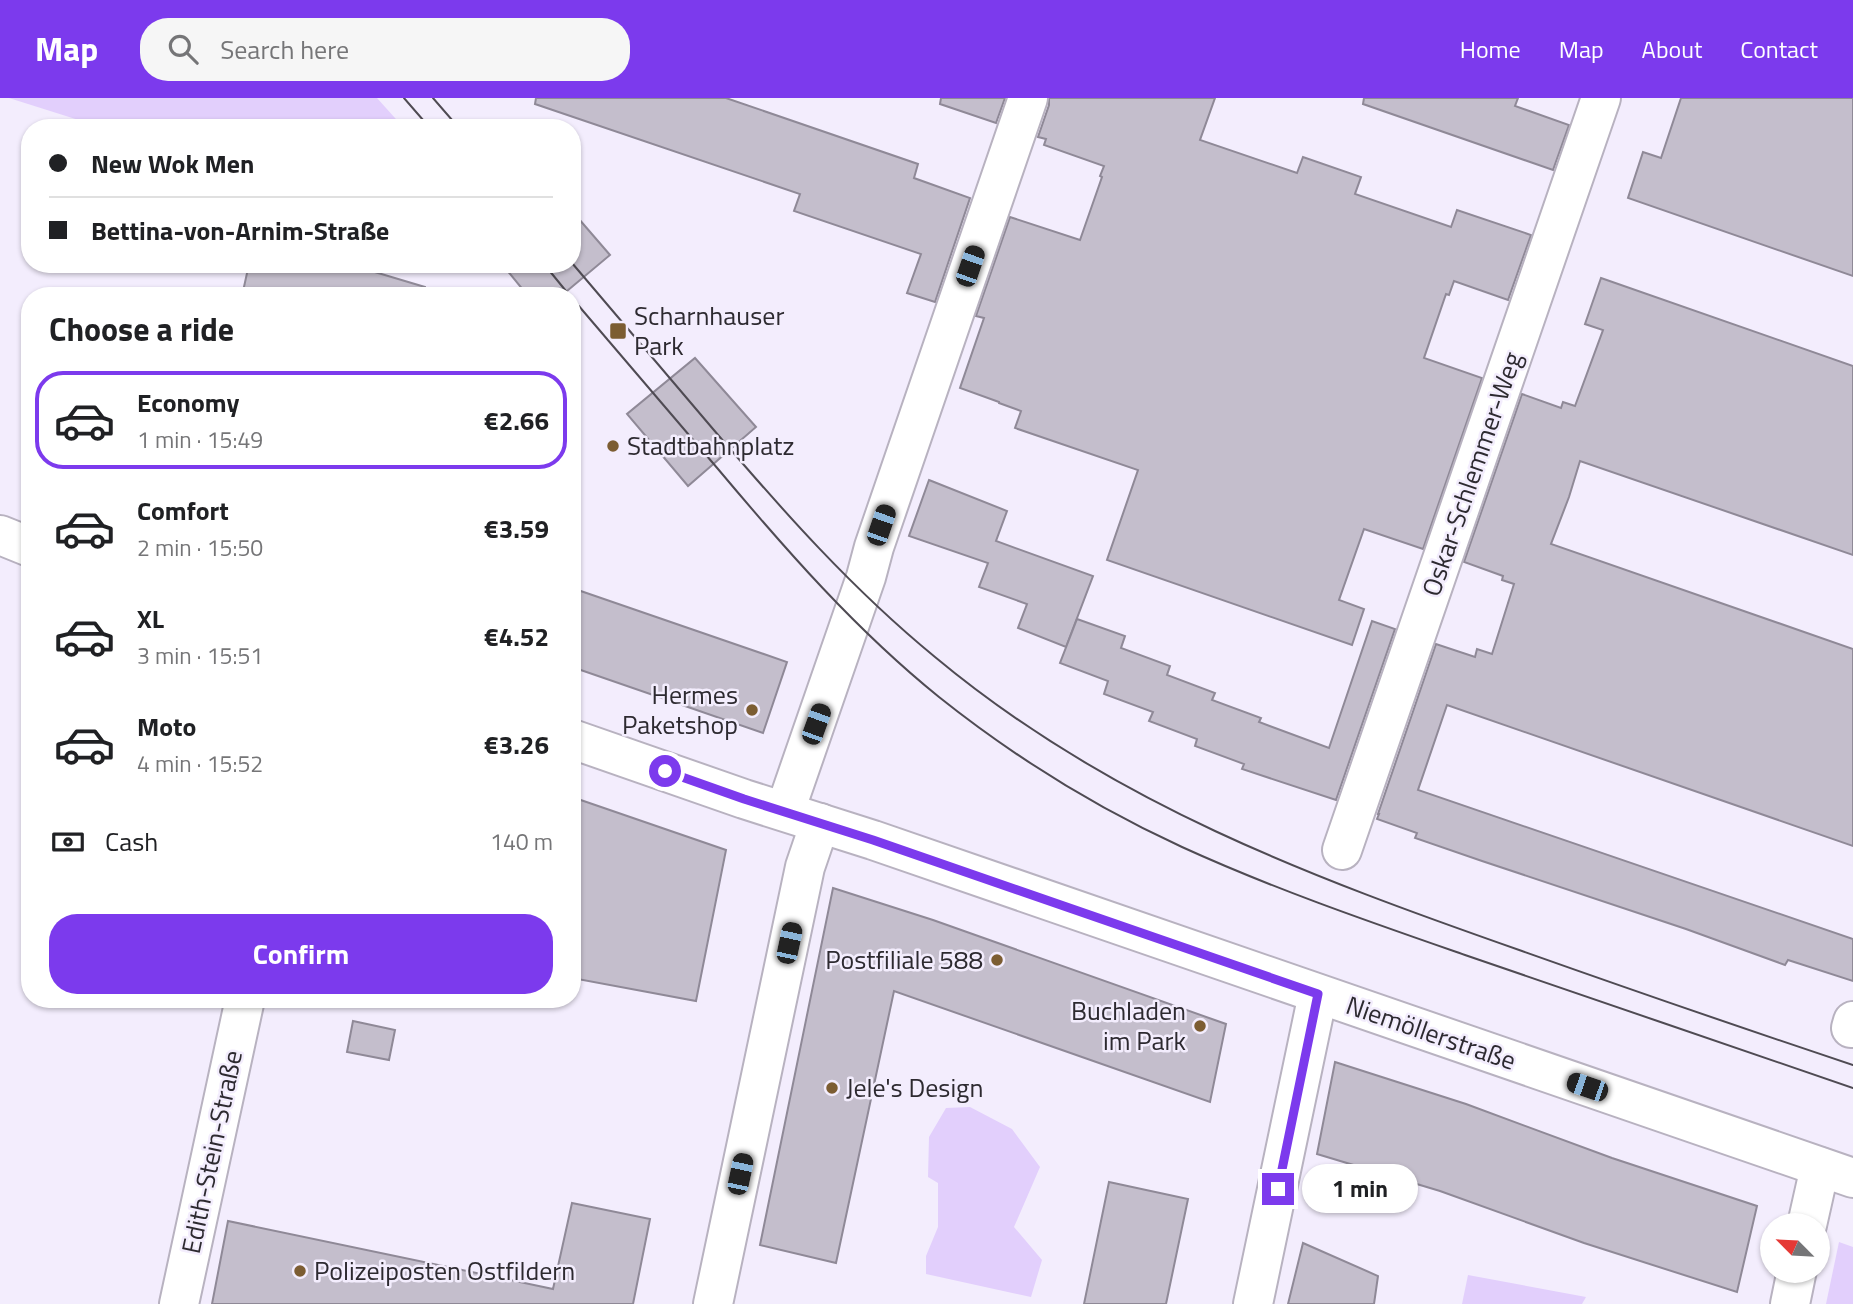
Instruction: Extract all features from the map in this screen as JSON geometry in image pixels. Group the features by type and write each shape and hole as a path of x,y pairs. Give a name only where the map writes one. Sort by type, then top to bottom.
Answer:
{"street":[{"path":"713,1304 805,867 802,817 834,675 878,535 1028,98"},
{"name":"Oskar-Schlemmer-Weg","path":"1342,850 1601,98"},
{"path":"0,535 21,543"},
{"name":"Niemöllerstraße","path":"581,742 1837,1172"},
{"path":"1253,1304 1318,994"},
{"name":"Edith-Stein-Straße","path":"179,1304 243,1008"},
{"path":"1814,1213 1837,1172"},
{"path":"1790,1304 1794,1283"}],"shaded area":[{"path":"9,98 377,98 396,119 76,119"},
{"path":"970,1107 1012,1129 1040,1167 1014,1227 1042,1260 1031,1297 926,1274 926,1256 938,1227 938,1183 928,1177 929,1137 946,1108"},
{"path":"1839,1242 1853,1247 1853,1304 1826,1304"},
{"path":"1468,1275 1586,1297 1582,1304 1462,1304"}],"building":[{"path":"536,98 726,98 918,164 914,178 970,198 935,302 907,293 921,254 794,211 800,194 535,104"},
{"path":"941,98 1005,98 996,123 940,104"},
{"path":"1049,98 1215,98 1200,140 1297,173 1303,157 1361,177 1355,194 1451,227 1457,210 1531,235 1508,300 1454,281 1449,295 1446,294 1424,358 1482,378 1423,549 1364,529 1339,600 1364,609 1352,645 1107,560 1138,470 1015,428 1021,411 960,388 984,318 976,316 1010,217 1080,240 1102,177 1100,176 1104,166 1044,145 1046,139 1038,137"},
{"path":"1364,98 1518,98 1515,106 1569,125 1553,170 1363,104"},
{"path":"1681,98 1853,98 1853,276 1628,198 1643,152 1661,158"},
{"path":"581,221 610,255 572,287 521,287 509,273 581,273"},
{"path":"247,273 378,273 425,287 244,287"},
{"path":"1601,278 1853,366 1853,555 1580,461 1551,544 1853,649 1853,846 1447,705 1418,790 1853,939 1853,981 1788,960 1785,965 1415,838 1417,833 1377,819 1436,644 1475,657 1477,649 1492,654 1514,584 1502,580 1503,576 1464,562 1522,394 1561,408 1563,402 1575,406 1603,330 1585,324"},
{"path":"695,358 756,427 688,486 627,414"},
{"path":"929,480 1007,511 996,541 1093,576 1066,647 1018,628 1027,604 979,587 988,563 909,536"},
{"path":"581,591 787,662 763,733 581,670"},
{"path":"1077,619 1125,636 1121,648 1170,666 1167,675 1215,693 1212,700 1261,718 1259,722 1329,748 1372,621 1395,629 1336,800 1242,769 1244,764 1195,746 1197,739 1149,721 1153,712 1104,694 1108,681 1060,663"},
{"path":"581,800 726,850 696,1001 581,980"},
{"path":"833,888 933,920 1226,1024 1210,1102 894,991 836,1263 760,1245"},
{"path":"353,1021 395,1030 389,1060 347,1052"},
{"path":"1335,1062 1466,1104 1612,1158 1757,1206 1737,1292 1584,1243 1440,1191 1317,1154"},
{"path":"1109,1182 1188,1199 1166,1304 1084,1304"},
{"path":"572,1203 650,1219 633,1304 212,1304 228,1221 553,1289"},
{"path":"1303,1243 1378,1276 1374,1304 1288,1304"}],"tram line":[{"path":"404,98 422,119"},
{"path":"433,98 451,119"},
{"path":"551,273 563,287"},
{"path":"580,273 765,489 846,576 935,657 1002,709 1071,754 1142,795 1290,864 1443,923 1853,1065"},
{"path":"581,308 770,529 851,617 908,671 967,719 1086,798 1182,847 1287,891 1429,943 1853,1088"}],"place":[{"name":"Scharnhauser Park","path":"618,331"},
{"name":"Stadtbahnplatz","path":"613,446"},
{"name":"Hermes Paketshop","path":"752,710"},
{"name":"Postfiliale 588","path":"997,960"},
{"name":"Buchladen im Park","path":"1200,1026"},
{"name":"Jele's Design","path":"832,1088"},
{"name":"Polizeiposten Ostfildern","path":"300,1271"}],"route":[{"path":"665,771 1318,994 1278,1189"}]}
